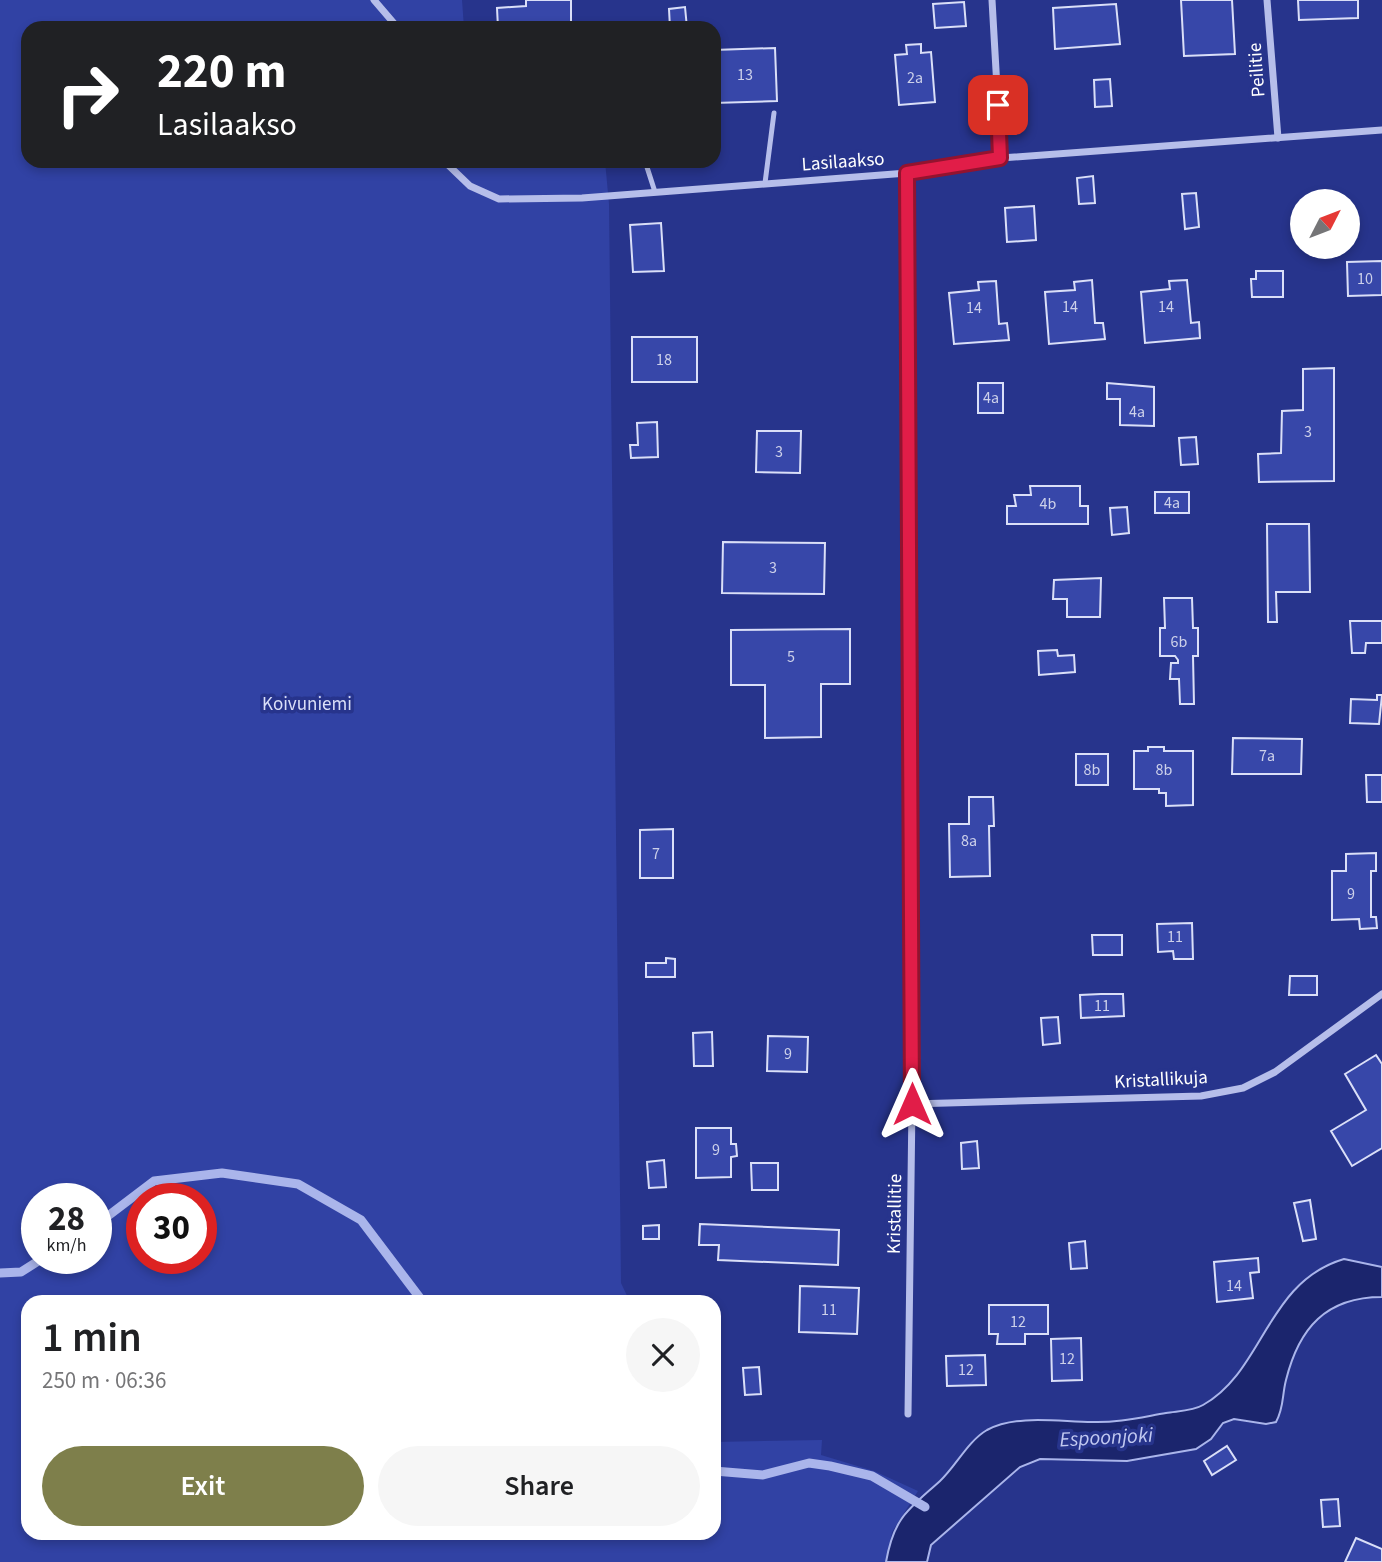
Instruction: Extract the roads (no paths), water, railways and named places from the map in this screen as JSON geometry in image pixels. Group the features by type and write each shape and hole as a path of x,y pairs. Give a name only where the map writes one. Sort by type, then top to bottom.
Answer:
{"street":[{"path":"374,0 392,21"},
{"path":"992,0 1000,158"},
{"name":"Peilitie","path":"1267,0 1278,138"},
{"name":"Lasilaakso","path":"451,168 470,186 499,199 582,198 907,173 1000,158 1382,130"},
{"name":"Kristallitie","path":"907,173 912,1104 908,1414"},
{"name":"Kristallikuja","path":"912,1104 1201,1096 1243,1088 1275,1072 1382,995"}],"lane":[{"path":"765,183 774,113"},
{"path":"647,168 655,192"}],"water":[{"name":"Espoonjoki","path":"1344,1259 1382,1267 1382,1297 1362,1298 1345,1303 1330,1310 1307,1331 1292,1362 1276,1422 1266,1424 1234,1419 1223,1423 1211,1439 1196,1449 1127,1461 1040,1459 1020,1467 931,1545 927,1562 886,1562 893,1534 904,1516 946,1475 974,1440 987,1430 1025,1420 1111,1422 1199,1407 1223,1390 1240,1371 1281,1306 1298,1287 1318,1270"}],"waterway":[{"path":"112,1213 154,1181 222,1173 298,1184 361,1220 418,1295"},
{"path":"0,1273 21,1272"},
{"path":"721,1472 763,1475 809,1463 830,1466 872,1476 925,1507"}],"park label":[{"name":"Koivuniemi","path":"307,704"}]}
